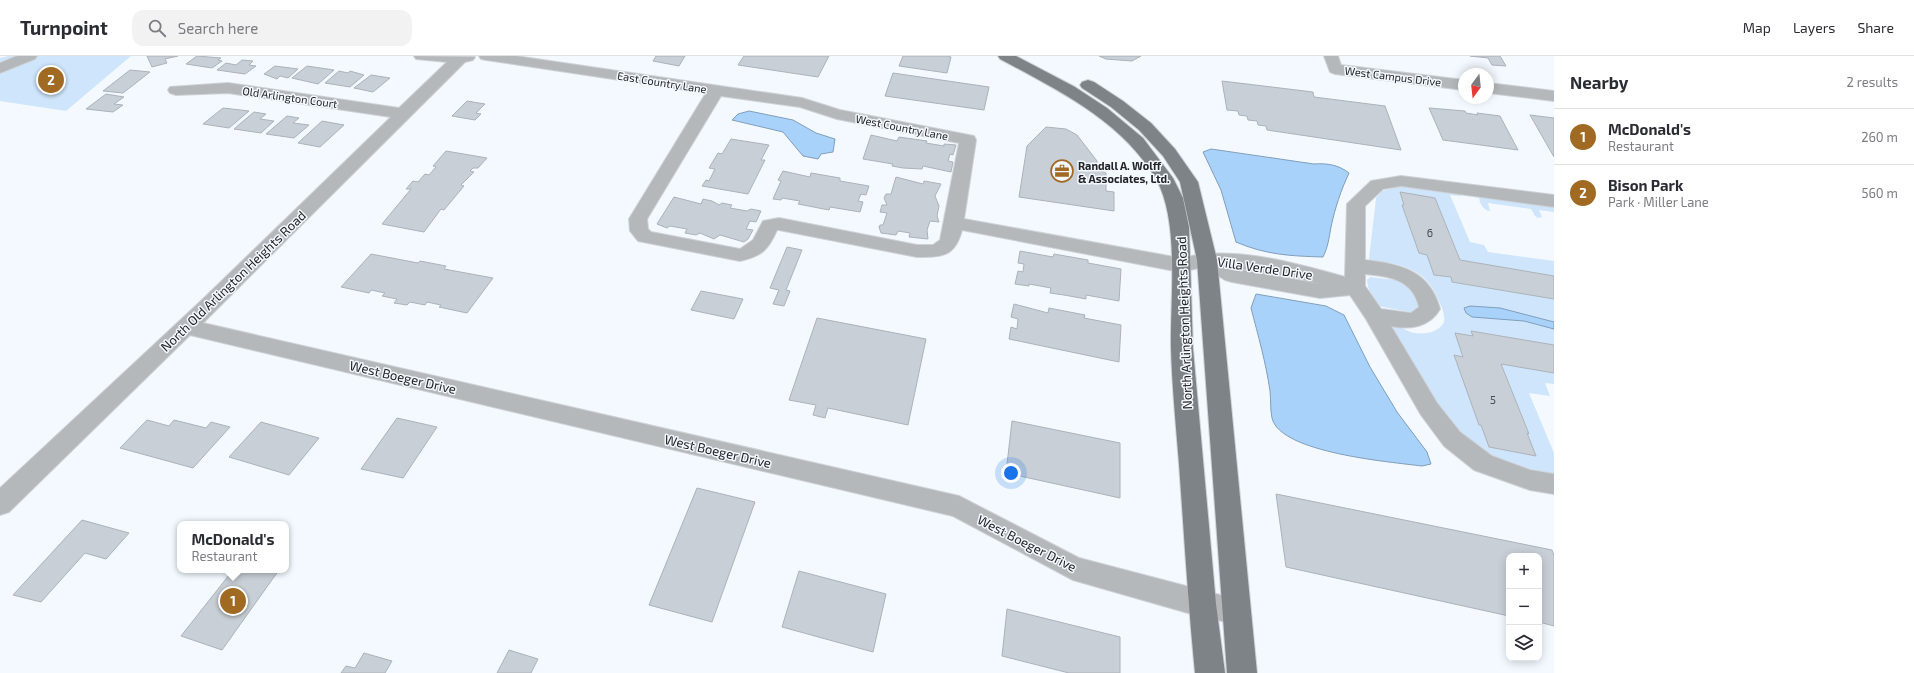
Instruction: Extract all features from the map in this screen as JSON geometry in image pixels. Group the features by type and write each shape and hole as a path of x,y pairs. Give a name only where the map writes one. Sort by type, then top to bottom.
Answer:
{"main road":[{"name":"North Arlington Heights Road","path":"1005,56 1082,98 1101,111 1137,142 1164,178 1174,198 1180,227 1182,349 1202,604 1210,673"},
{"name":"North Arlington Heights Road","path":"1033,56 1089,85 1112,100 1140,122 1165,148 1184,172 1189,182 1207,260 1242,673"}],"street":[{"path":"3,67 30,56"},
{"path":"421,56 465,57"},
{"name":"East Country Lane","path":"486,56 802,103 837,114"},
{"name":"West Campus Drive","path":"1331,56 1335,69 1458,84"},
{"name":"North Old Arlington Heights Road","path":"0,504 187,327 404,114 465,57"},
{"name":"Old Arlington Court","path":"176,90 228,88 404,114"},
{"path":"1494,89 1554,96"},
{"path":"716,90 638,219 639,231 644,236 740,255 753,252 758,248 770,225 779,224 926,252 937,250 949,243 954,223 1180,265"},
{"name":"West Country Lane","path":"837,114 968,140 954,223"},
{"path":"1554,201 1423,182 1401,181 1377,186 1356,204 1356,277 1374,315 1429,409 1452,439 1483,463 1530,480 1554,484"},
{"name":"Villa Verde Drive","path":"1180,265 1207,260 1231,260 1318,276 1356,277 1390,269 1407,277 1421,287 1429,298 1430,309 1424,317 1410,321 1374,315"},
{"name":"West Boeger Drive","path":"187,327 959,507 1073,568 1202,604 1237,611"}],"shaded area":[{"path":"8,56 131,56 66,111 0,101 0,58"},
{"path":"1400,186 1461,194 1461,196 1450,195 1470,242 1484,245 1488,252 1554,261 1554,384 1545,383 1550,396 1529,393 1554,453 1554,474 1518,467 1496,458 1476,447 1449,422 1389,325 1399,324 1409,331 1422,334 1435,330 1444,322 1443,311 1435,293 1426,279 1420,274 1406,267 1389,263 1390,265 1371,262 1369,259 1376,198 1382,191"},
{"path":"1479,196 1554,206 1554,212 1539,210 1542,217 1538,218 1531,209 1488,203 1490,211 1488,211 1482,206"},
{"path":"1370,277 1403,281 1414,289 1420,310 1415,313 1378,306 1368,287 1367,280"}],"water":[{"path":"749,111 793,120 816,133 835,139 833,152 821,154 818,159 803,156 783,132 732,120 738,114"},
{"path":"1211,149 1314,164 1328,164 1337,166 1349,173 1336,206 1323,257 1268,252 1236,242 1221,190 1203,152"},
{"path":"1256,294 1326,306 1344,315 1370,367 1397,412 1427,452 1431,464 1422,466 1338,454 1315,448 1294,440 1279,430 1272,418 1270,391 1262,349 1251,308"},
{"path":"1470,306 1500,308 1554,322 1554,329 1524,321 1472,317 1466,313 1464,308"}],"building":[{"path":"147,56 178,56 165,59 167,63 152,67"},
{"path":"197,56 221,58 218,60 222,61 212,68 186,64"},
{"path":"656,56 685,56 679,66 653,61"},
{"path":"744,56 829,56 818,77 738,65"},
{"path":"903,56 951,57 947,73 899,66"},
{"path":"1099,56 1141,56 1132,61 1106,59"},
{"path":"1470,56 1500,56 1506,66 1492,65 1488,58"},
{"path":"242,60 253,61 249,65 256,66 245,74 217,70 226,63 236,65"},
{"path":"275,66 298,69 288,78 280,76 277,79 264,74"},
{"path":"307,66 334,70 318,84 292,78"},
{"path":"130,70 150,72 123,93 103,91"},
{"path":"339,71 348,73 350,71 364,75 350,87 325,83"},
{"path":"893,73 989,87 984,110 885,96"},
{"path":"371,75 390,78 373,92 354,88"},
{"path":"1222,81 1313,92 1314,97 1385,106 1401,150 1267,130 1266,126 1258,125 1257,121 1248,120 1247,116 1239,115 1238,111 1227,110"},
{"path":"106,94 124,97 114,104 123,105 113,112 86,109"},
{"path":"467,101 485,104 476,113 481,114 475,120 452,116"},
{"path":"223,108 249,111 229,128 203,124"},
{"path":"1429,108 1465,111 1466,113 1478,115 1477,113 1500,116 1518,150 1443,140"},
{"path":"254,112 266,114 260,119 274,121 261,133 234,129"},
{"path":"1530,115 1554,118 1554,157"},
{"path":"287,116 299,118 293,123 309,125 294,138 266,134"},
{"path":"322,121 344,125 320,147 298,143"},
{"name":"Randall A. Wolff & Associates, Ltd.","path":"1046,127 1066,129 1077,135 1097,161 1097,169 1106,173 1106,191 1114,192 1114,211 1019,197 1027,146"},
{"path":"871,135 897,141 899,137 927,141 926,143 944,146 944,144 956,145 953,155 950,154 948,161 953,162 951,172 923,166 922,169 903,168 892,166 893,164 863,159"},
{"path":"731,139 769,145 761,160 765,160 748,194 702,186 706,180 709,181 715,169 709,168 718,153 722,154"},
{"path":"446,151 487,158 478,168 473,168 470,171 474,172 461,185 464,186 444,210 441,209 424,232 382,224 411,189 406,189 413,181 418,182 425,174 429,175 436,167 433,166"},
{"path":"783,171 810,177 811,173 840,178 840,181 869,186 866,195 861,194 858,201 863,202 860,212 830,207 829,210 798,204 800,201 782,198 781,200 773,199 781,181 778,180"},
{"path":"896,177 923,184 924,181 941,184 935,196 939,206 937,216 939,222 930,221 927,230 928,239 909,237 910,233 898,231 896,235 881,233 879,227 880,225 883,225 887,213 880,212 882,205 887,205 884,198 886,194 891,194"},
{"path":"1400,192 1435,198 1460,260 1554,276 1554,299 1452,282 1451,277 1434,275 1427,255 1419,253 1402,205 1404,205"},
{"path":"674,197 701,204 703,199 712,201 719,205 722,203 732,205 730,208 747,211 751,209 761,211 756,222 750,221 746,229 753,230 748,239 744,242 720,235 714,239 700,233 696,235 685,233 687,229 670,226 667,228 657,224"},
{"path":"787,247 802,250 786,290 790,291 784,306 773,304 779,290 770,288"},
{"path":"1020,251 1053,257 1054,254 1088,260 1088,263 1121,269 1119,301 1086,295 1086,299 1050,293 1051,288 1029,284 1029,286 1015,284 1018,271 1023,272 1024,264 1018,263"},
{"path":"371,254 418,263 420,261 446,266 444,269 493,278 467,313 439,307 441,305 427,302 425,305 410,302 407,305 394,303 397,299 382,296 385,293 371,290 369,293 341,287"},
{"path":"701,291 743,299 734,319 691,310"},
{"path":"1014,304 1048,313 1049,308 1085,315 1084,318 1121,325 1119,362 1009,339 1011,327 1017,329 1018,319 1011,317"},
{"path":"817,318 926,339 908,425 828,408 825,418 813,415 816,405 789,400"},
{"path":"1471,331 1554,345 1554,373 1501,364 1529,434 1527,433 1536,456 1489,447 1481,425 1479,425 1454,355 1463,357 1455,333 1473,336"},
{"path":"397,418 437,427 403,478 361,469"},
{"path":"147,420 169,426 174,420 206,428 211,422 230,427 193,468 120,448"},
{"path":"1012,421 1120,443 1120,498 1006,473"},
{"path":"261,422 319,438 289,475 229,457"},
{"path":"697,488 755,502 712,622 649,605"},
{"path":"1276,494 1552,550 1554,556 1554,626 1542,623 1542,553 1506,553 1506,615 1286,567"},
{"path":"82,520 129,533 106,559 85,553 41,602 13,595"},
{"path":"799,571 886,594 873,652 782,627"},
{"path":"231,573 277,573 222,650 181,636"},
{"path":"1007,609 1120,637 1120,673 1069,673 1002,656"},
{"path":"509,650 538,659 531,673 497,673"},
{"path":"364,653 392,661 385,673 341,673 346,666 355,668"}],"place":[{"name":"Bison Park","path":"51,80"},
{"name":"Randall A. Wolff & Associates, Ltd.","path":"1062,171"},
{"name":"McDonald's","path":"233,601"}]}
